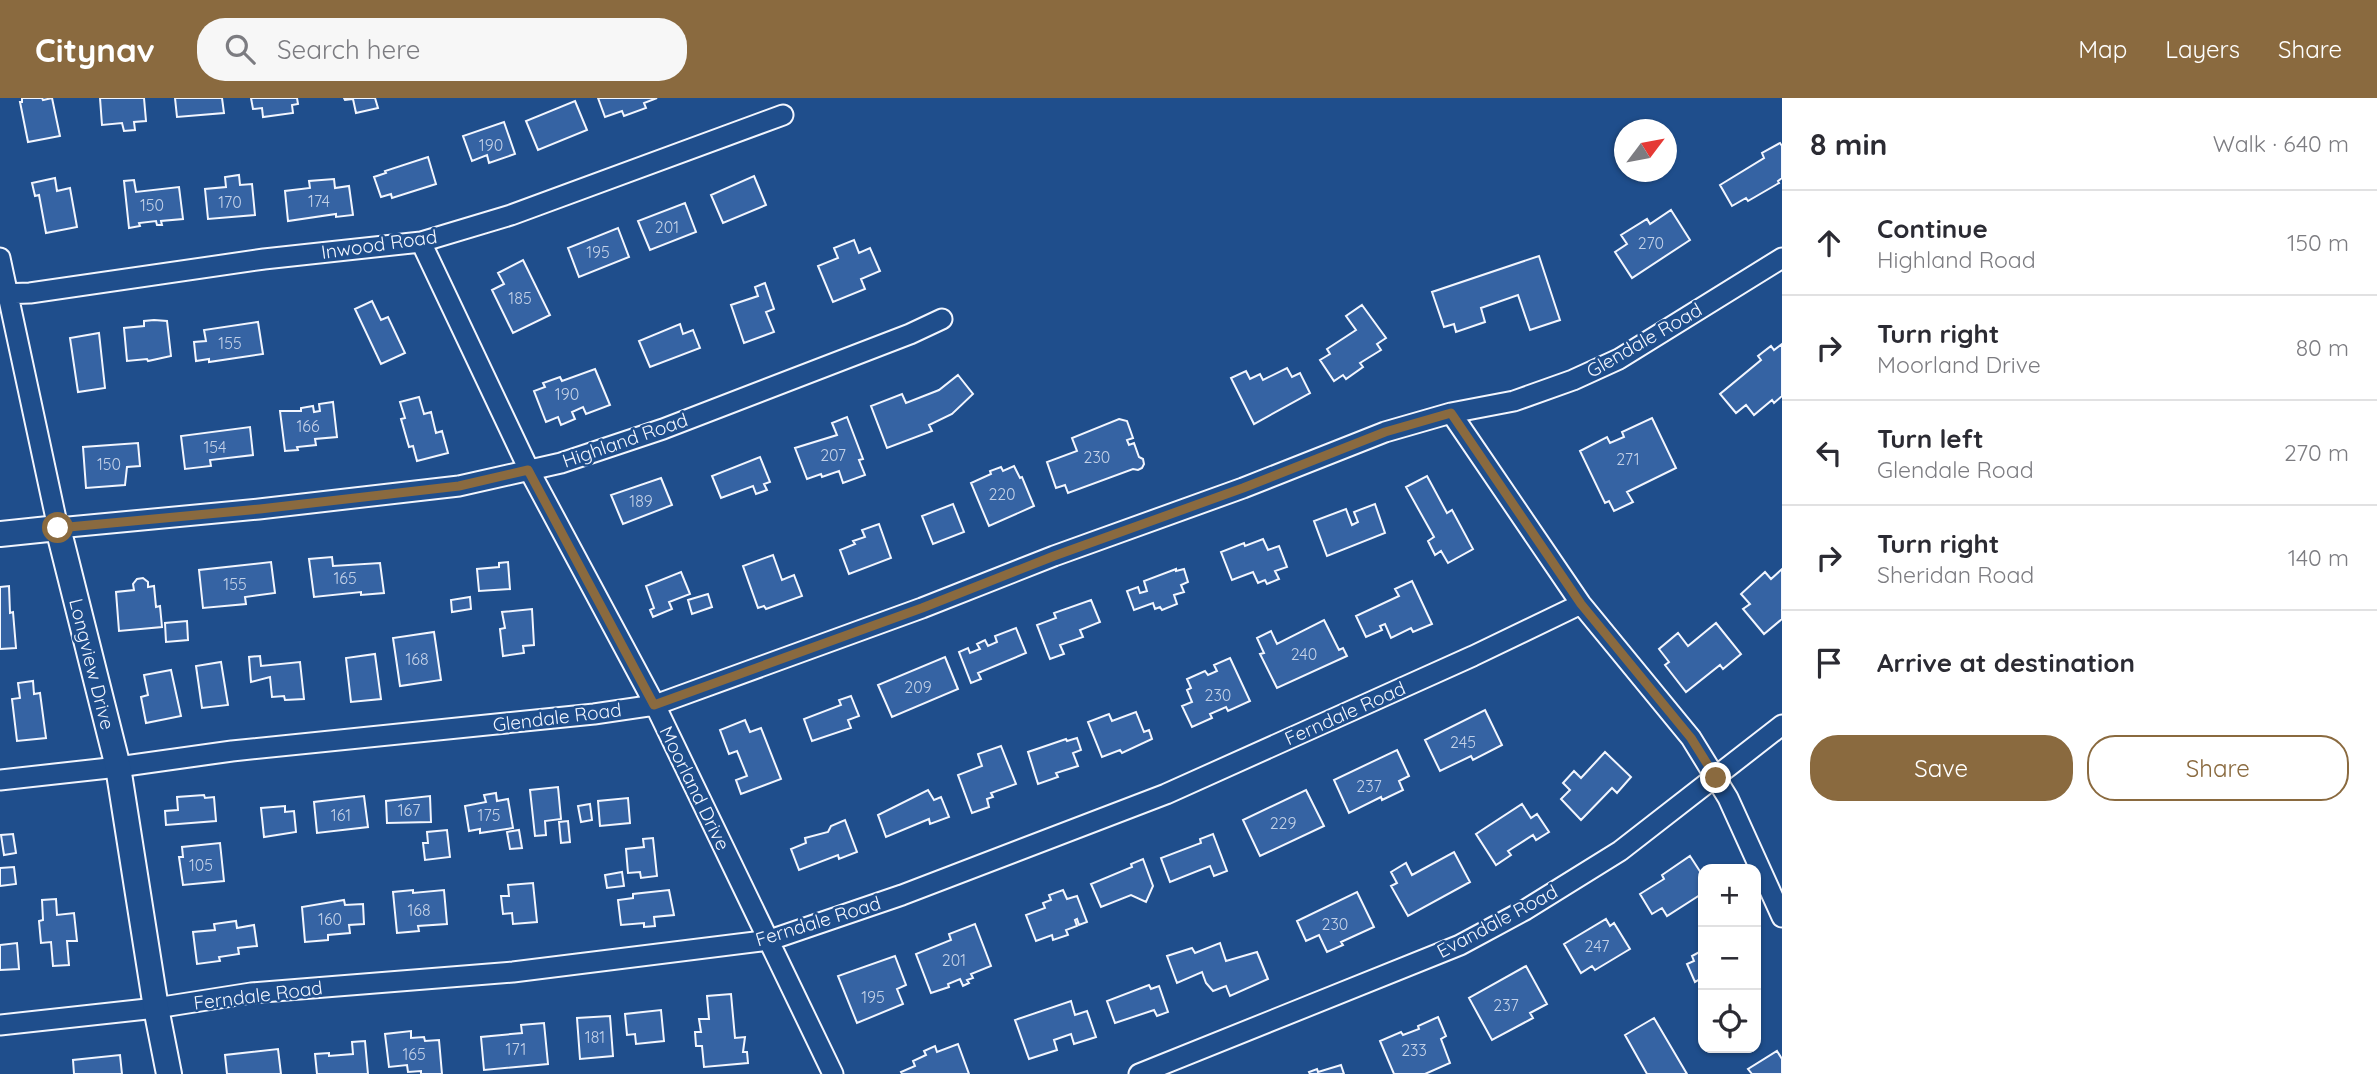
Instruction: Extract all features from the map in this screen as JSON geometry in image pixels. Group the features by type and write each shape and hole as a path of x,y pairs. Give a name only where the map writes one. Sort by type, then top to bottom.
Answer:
{"street":[{"name":"Inwood Road","path":"4,294 30,293 264,259 421,242 511,215 783,115"},
{"name":"Moorland Drive","path":"421,242 528,470 654,705 833,1074"},
{"name":"Longview Drive","path":"0,258 4,294 58,528 118,767 169,1074"},
{"name":"Glendale Road","path":"0,780 232,751 594,714 654,705 922,608 1385,432 1451,413 1514,401 1573,380 1619,359 1782,258"},
{"name":"Highland Road","path":"0,534 260,509 459,486 561,463 663,429 911,334 942,319"},
{"path":"1451,413 1581,604 1691,738 1728,797 1782,917"},
{"name":"Ferndale Road","path":"0,1025 156,1008 251,993 513,972 770,940 902,895 1166,794 1581,604"},
{"name":"Evandale Road","path":"1139,1074 1460,944 1525,910 1620,851 1782,725"}],"building":[{"path":"22,98 52,98 60,136 28,142 20,102"},
{"path":"100,98 144,98 146,121 134,122 135,130 124,131 122,123 102,125"},
{"path":"175,98 222,98 224,113 177,117"},
{"path":"251,98 297,98 298,104 292,105 293,113 263,117 262,108 253,109"},
{"path":"344,98 375,98 378,108 356,113 353,99"},
{"path":"598,98 657,98 644,103 646,108 624,116 622,111 605,117"},
{"path":"575,101 587,130 538,150 526,121"},
{"path":"504,122 515,154 489,163 487,155 472,161 463,136"},
{"path":"1780,143 1782,178 1779,183 1748,201 1746,198 1732,206 1720,185 1764,158 1762,153"},
{"path":"428,157 436,184 392,198 391,194 381,197 374,177"},
{"path":"239,175 240,185 252,184 255,215 208,219 205,189 226,187 225,177"},
{"path":"754,176 766,205 723,223 711,195"},
{"path":"55,178 57,191 70,188 77,227 46,233 39,195 35,196 32,183"},
{"path":"334,179 335,188 349,186 353,215 336,217 336,214 288,221 285,191 310,188 309,181"},
{"path":"134,180 136,192 179,187 183,219 161,221 162,225 157,225 156,221 139,223 140,226 129,228 124,181"},
{"path":"685,203 696,232 650,250 638,221"},
{"path":"1671,210 1690,240 1632,278 1615,252 1627,244 1621,235 1647,219 1650,224"},
{"path":"618,228 629,257 579,277 568,248"},
{"path":"854,240 859,253 870,248 880,271 861,279 865,289 833,302 818,266 838,258 834,248"},
{"path":"1539,256 1560,320 1530,330 1518,295 1481,308 1485,322 1456,332 1454,324 1444,327 1432,292"},
{"path":"523,260 550,315 513,333 492,290 504,284 498,273"},
{"path":"765,283 774,309 766,312 774,332 744,343 731,305 758,296 755,287"},
{"path":"372,301 381,320 388,317 405,353 381,364 355,309"},
{"path":"1362,305 1386,338 1377,344 1381,350 1360,363 1363,367 1346,379 1343,375 1334,381 1320,360 1330,354 1327,349 1356,330 1346,316"},
{"path":"144,321 167,321 171,356 148,361 127,361 124,328 144,326"},
{"path":"258,322 263,354 209,362 209,359 196,361 194,342 206,341 204,330"},
{"path":"680,324 683,334 693,330 700,348 650,367 639,341"},
{"path":"99,333 105,388 78,392 70,338"},
{"path":"1782,344 1782,396 1774,403 1772,400 1754,415 1746,405 1736,413 1720,394 1761,360 1758,356 1771,346 1774,350"},
{"path":"1287,368 1292,377 1300,373 1310,393 1254,424 1231,378 1246,371 1250,379 1260,374 1263,380"},
{"path":"595,369 610,405 586,414 583,407 572,412 575,419 561,425 558,417 546,422 534,391 545,387 543,383 560,377 562,381"},
{"path":"958,375 973,394 952,414 929,425 932,431 887,448 871,406 902,394 906,403 939,390"},
{"path":"419,397 424,414 431,412 436,433 442,431 448,453 417,461 413,446 409,447 401,419 405,418 400,402"},
{"path":"333,402 337,437 315,439 316,445 285,451 280,411 301,411 301,408 313,406 314,412 320,411 319,404"},
{"path":"847,417 863,459 859,460 865,475 843,483 839,471 807,479 795,448 837,435 832,423"},
{"path":"1652,418 1676,468 1627,492 1633,502 1614,511 1609,501 1605,503 1580,451 1607,437 1610,443 1624,437 1622,432"},
{"path":"1119,419 1127,421 1133,438 1127,440 1129,445 1134,443 1139,457 1143,459 1142,468 1068,493 1065,485 1056,488 1047,462 1077,451 1072,438"},
{"path":"250,427 253,455 210,460 211,466 185,469 181,436"},
{"path":"138,443 140,466 127,467 125,485 86,488 83,447"},
{"path":"760,457 770,482 764,484 767,490 756,494 753,486 721,498 712,476"},
{"path":"1014,466 1020,478 1022,477 1034,506 989,526 971,483 991,474 990,471 1001,467 1003,471"},
{"path":"1427,476 1447,513 1452,510 1473,549 1448,563 1441,551 1435,555 1428,541 1434,537 1406,487"},
{"path":"661,478 672,505 623,524 611,495"},
{"path":"953,504 964,532 933,544 922,516"},
{"path":"1375,504 1385,533 1327,556 1314,521 1346,509 1352,525 1358,522 1354,512"},
{"path":"879,524 891,558 849,574 840,550 865,537 862,530"},
{"path":"1263,539 1268,550 1279,546 1287,567 1275,571 1279,579 1267,584 1265,580 1258,583 1253,572 1232,580 1221,552"},
{"path":"773,555 782,580 794,575 802,596 766,609 764,606 758,608 743,566"},
{"path":"332,557 333,566 380,563 384,593 361,595 361,592 314,597 309,559"},
{"path":"271,562 275,593 245,597 246,604 203,608 199,570"},
{"path":"508,562 510,589 479,591 477,569 499,567 499,563"},
{"path":"1176,569 1184,569 1188,582 1181,585 1184,592 1174,595 1177,604 1162,610 1160,607 1155,609 1153,603 1134,610 1127,591 1138,587 1140,593 1147,591 1144,581"},
{"path":"1782,569 1782,619 1764,634 1743,609 1750,604 1741,594 1765,572 1771,579"},
{"path":"681,572 690,594 669,602 672,609 653,617 650,610 654,608 646,586"},
{"path":"143,578 148,582 148,587 154,586 162,627 119,631 116,592 134,590 133,584 137,579"},
{"path":"1412,581 1432,624 1413,632 1411,628 1391,638 1385,624 1380,626 1382,630 1366,637 1356,616 1399,596 1395,589"},
{"path":"9,586 16,648 0,649 0,587"},
{"path":"708,594 712,607 692,614 688,600"},
{"path":"470,597 471,609 452,612 451,600"},
{"path":"1091,600 1100,622 1080,630 1083,637 1060,645 1064,654 1050,659 1037,625 1056,618 1054,613"},
{"path":"532,609 534,645 523,646 524,653 503,656 500,629 505,628 502,612"},
{"path":"1324,620 1339,650 1343,648 1347,656 1277,688 1260,654 1264,653 1257,638 1271,631 1277,644"},
{"path":"187,621 188,640 166,642 165,623"},
{"path":"1716,623 1741,654 1723,669 1720,665 1686,692 1665,665 1669,662 1659,649 1678,633 1688,646"},
{"path":"1016,628 1026,653 978,673 981,679 971,683 959,652 968,648 970,653 980,649 977,644 985,640 988,646 997,642 995,636"},
{"path":"434,632 441,680 400,686 393,638"},
{"path":"375,654 381,699 351,702 346,658"},
{"path":"260,656 261,666 300,662 304,699 285,700 284,696 272,697 270,677 251,682 249,657"},
{"path":"945,657 958,689 892,717 878,685"},
{"path":"1230,658 1250,701 1228,711 1226,707 1210,714 1212,718 1192,727 1182,706 1192,702 1187,690 1191,688 1187,679 1205,671 1208,675 1217,671 1214,665"},
{"path":"221,662 228,705 202,708 196,666"},
{"path":"171,670 181,716 146,723 141,697 148,695 144,675"},
{"path":"33,681 34,694 40,693 46,738 17,741 12,699 20,698 18,683"},
{"path":"851,696 859,716 848,720 851,728 812,741 804,719 841,705 839,700"},
{"path":"1485,710 1502,745 1473,760 1471,756 1440,771 1425,740"},
{"path":"1136,712 1144,732 1149,730 1152,739 1122,753 1120,750 1102,757 1088,722 1109,714 1112,721"},
{"path":"745,720 750,732 761,728 781,779 741,794 736,780 747,776 737,751 729,754 720,730"},
{"path":"1077,738 1081,750 1073,753 1078,766 1056,773 1058,777 1038,784 1028,752"},
{"path":"1001,746 1016,784 991,793 993,797 987,799 989,807 972,813 958,775 982,766 978,754"},
{"path":"1397,750 1409,776 1399,781 1403,790 1382,800 1381,797 1349,813 1334,780"},
{"path":"1605,752 1631,777 1617,793 1612,788 1581,820 1561,799 1570,790 1563,783 1574,771 1581,778"},
{"path":"558,787 561,819 545,821 546,835 535,836 530,790"},
{"path":"928,790 934,800 941,797 949,817 930,824 929,819 886,837 878,815"},
{"path":"1306,790 1324,826 1260,856 1243,820"},
{"path":"496,793 497,801 508,799 513,828 480,833 480,829 469,831 465,806 486,802 484,795"},
{"path":"204,795 205,798 214,797 216,821 166,825 165,811 178,810 177,797"},
{"path":"364,796 368,827 317,833 314,802"},
{"path":"430,796 431,822 387,823 386,801"},
{"path":"628,798 630,823 600,826 598,801"},
{"path":"590,804 592,820 581,822 578,806"},
{"path":"1522,804 1531,818 1537,814 1549,832 1536,840 1533,835 1508,851 1511,855 1496,865 1476,834"},
{"path":"285,806 285,812 294,811 296,832 264,837 261,808"},
{"path":"845,820 857,852 839,859 838,855 799,870 791,849 806,843 805,838 828,832 831,826"},
{"path":"568,821 570,842 561,843 559,822"},
{"path":"447,830 450,857 425,860 423,843 428,843 427,832"},
{"path":"519,830 522,848 510,849 507,832"},
{"path":"13,834 16,853 4,855 1,835"},
{"path":"1213,834 1227,871 1214,876 1210,866 1170,882 1161,858 1201,843 1200,839"},
{"path":"653,838 657,876 641,878 640,872 628,873 626,849 644,847 643,839"},
{"path":"220,843 224,881 183,885 179,857 183,857 182,847"},
{"path":"1454,852 1470,882 1408,916 1391,886 1397,883 1391,872 1406,863 1412,875"},
{"path":"1690,856 1698,868 1698,896 1667,916 1662,908 1652,914 1640,894 1664,879 1662,875"},
{"path":"1143,859 1153,886 1146,902 1131,895 1101,907 1091,884 1132,867 1131,864"},
{"path":"14,867 16,884 0,886 0,868"},
{"path":"622,872 624,886 607,888 605,875"},
{"path":"533,883 537,922 513,924 512,913 503,914 501,896 509,896 508,885"},
{"path":"413,890 413,893 444,890 447,924 418,926 419,931 397,933 393,892"},
{"path":"669,890 674,915 654,917 655,926 644,927 644,923 621,925 618,900 633,898 633,894"},
{"path":"1063,890 1067,899 1077,896 1087,922 1079,925 1077,919 1077,926 1066,930 1068,935 1053,940 1052,935 1036,941 1026,915 1045,908 1043,903 1051,900 1049,895"},
{"path":"1357,892 1374,927 1341,942 1343,945 1327,952 1319,935 1306,941 1297,921"},
{"path":"56,899 57,915 74,913 77,941 67,941 69,965 53,966 51,942 41,943 39,921 43,920 42,900"},
{"path":"344,900 345,905 363,904 364,924 349,925 350,933 328,935 328,940 305,942 302,907"},
{"path":"1606,919 1610,926 1614,923 1630,949 1595,970 1592,966 1581,973 1564,944"},
{"path":"236,921 237,928 254,925 257,946 238,948 239,954 219,957 220,961 197,964 193,932 215,930 214,924"},
{"path":"975,924 991,966 971,974 973,978 967,980 969,983 963,986 960,979 948,984 949,987 931,993 916,954 951,940 949,934"},
{"path":"17,943 19,969 0,970 0,945"},
{"path":"1220,943 1226,961 1257,952 1268,979 1230,996 1226,986 1213,991 1202,972 1177,983 1167,956 1192,948 1195,953"},
{"path":"1698,953 1698,980 1695,982 1687,964 1694,961 1692,956"},
{"path":"895,956 906,985 897,989 903,1004 857,1023 838,976"},
{"path":"1526,966 1547,1004 1530,1013 1533,1018 1492,1040 1469,998"},
{"path":"1149,985 1151,989 1159,986 1168,1012 1157,1016 1154,1010 1115,1023 1107,1001"},
{"path":"731,994 735,1038 745,1037 743,1052 747,1052 748,1063 704,1067 702,1046 696,1046 695,1032 701,1032 699,1019 709,1019 707,996"},
{"path":"1071,1001 1075,1015 1087,1011 1096,1037 1074,1044 1071,1034 1054,1040 1057,1050 1029,1059 1015,1020"},
{"path":"661,1010 664,1041 636,1044 635,1034 627,1035 625,1014"},
{"path":"610,1016 613,1056 580,1059 577,1018"},
{"path":"1438,1017 1446,1036 1441,1039 1450,1063 1425,1074 1394,1074 1380,1041 1401,1032 1403,1035 1419,1029 1418,1026"},
{"path":"1654,1018 1687,1074 1647,1074 1625,1035"},
{"path":"544,1023 548,1064 484,1070 481,1037 522,1033 521,1025"},
{"path":"411,1031 411,1038 439,1040 442,1074 408,1072 407,1065 389,1067 385,1034"},
{"path":"365,1041 368,1074 317,1074 315,1054 353,1054 352,1042"},
{"path":"958,1044 969,1074 902,1074 901,1072 915,1066 913,1061 926,1055 924,1051 935,1046 937,1052"},
{"path":"278,1049 281,1074 227,1074 225,1055"},
{"path":"1777,1051 1782,1059 1782,1074 1752,1074 1748,1069"},
{"path":"120,1055 122,1074 74,1074 73,1060"},
{"path":"1341,1065 1344,1074 1309,1072 1317,1069 1318,1072"}],"route":[{"path":"58,528 260,509 459,486 528,470 654,705 922,608 1385,432 1451,413 1581,604 1691,738 1716,778"}]}
